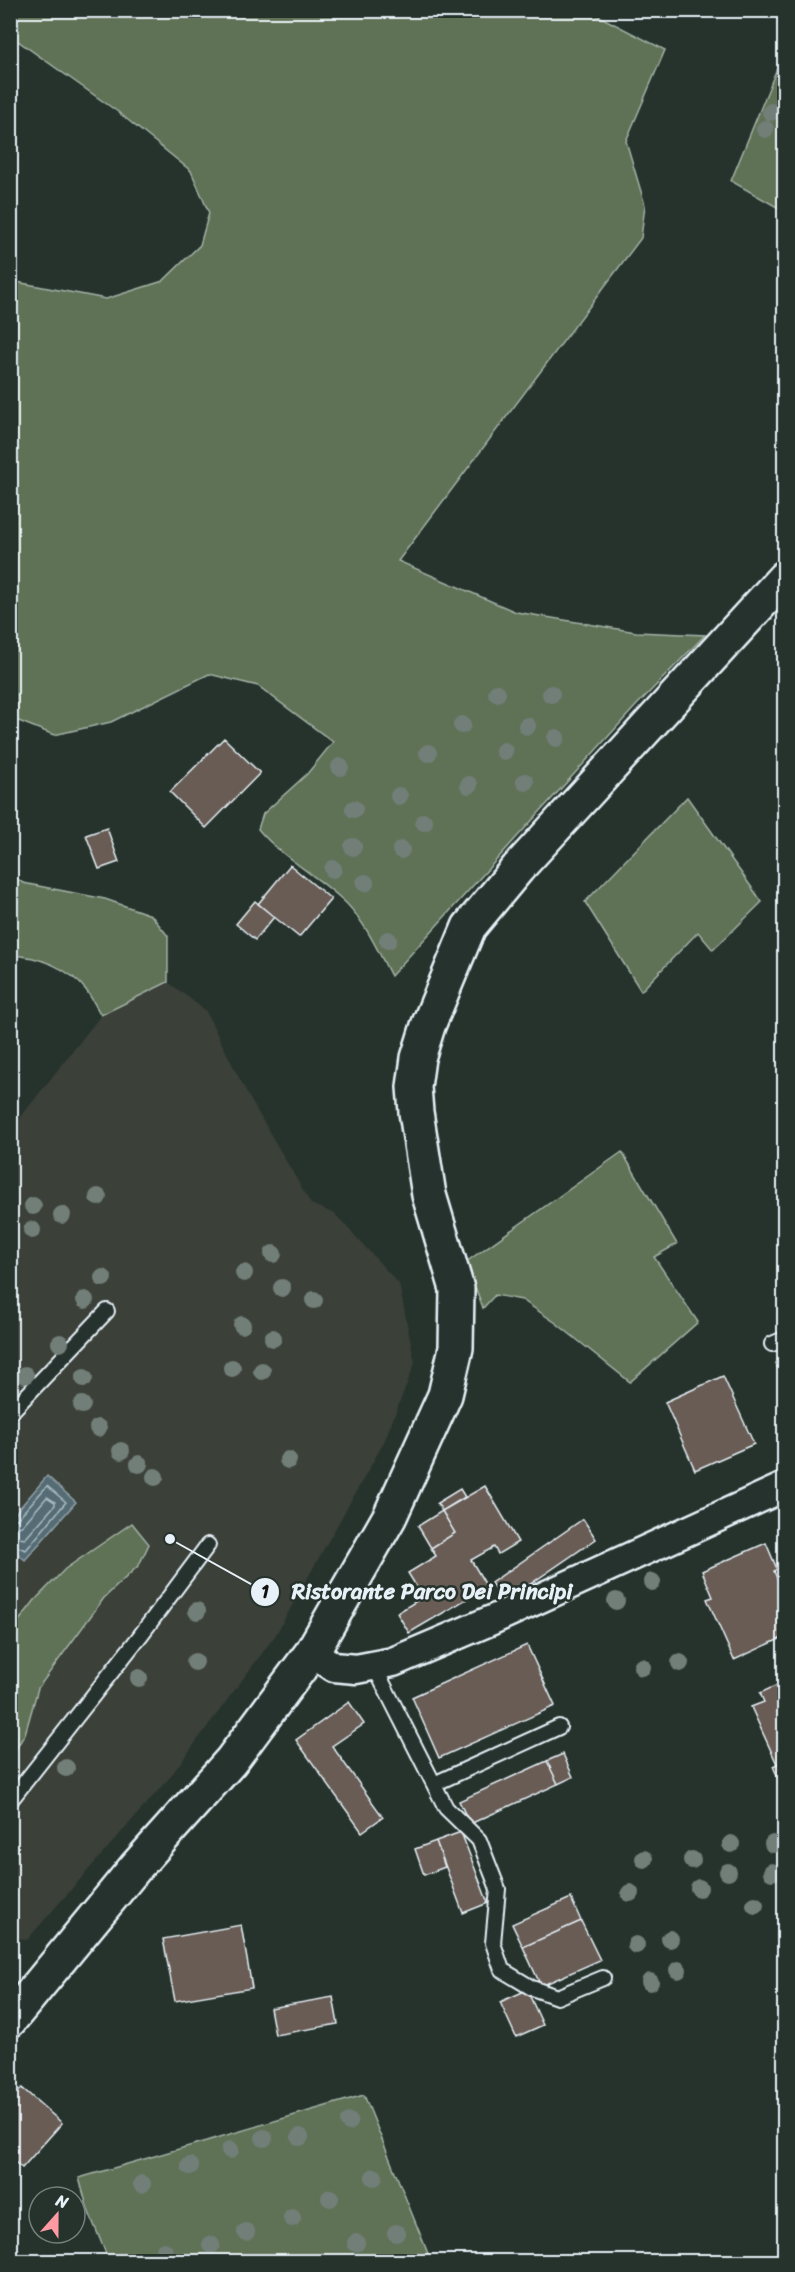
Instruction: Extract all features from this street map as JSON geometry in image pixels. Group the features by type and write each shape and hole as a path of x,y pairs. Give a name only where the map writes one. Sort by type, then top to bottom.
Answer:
{"street":[{"path":"14,2008 231,1761 312,1652 390,1516 445,1395 456,1348 457,1289 429,1195 414,1087 418,1058 428,1026 469,927 518,868 784,578"},
{"path":"312,1652 334,1667 356,1669 393,1662 492,1620 784,1487"}],"lane":[{"path":"10,1413 107,1311"},
{"path":"10,1801 140,1636 208,1545"},
{"path":"374,1666 446,1808 479,1840 498,1889 493,1943 502,1970 532,1989 557,1997 603,1978"},
{"path":"434,1784 559,1727"}],"shaded area":[{"path":"168,982 205,1010 248,1095 311,1204 335,1214 399,1284 415,1363 384,1442 275,1636 170,1777 27,1940 16,1938 11,1945 11,1129 101,1015"}],"green space":[{"path":"11,10 589,11 665,50 626,141 645,205 641,238 398,561 516,612 636,632 705,635 635,707 391,976 366,929 347,904 268,840 258,829 263,814 307,774 333,742 258,686 209,674 111,722 54,735 11,718 11,281 106,299 163,281 200,245 209,213 191,171 118,112 11,36"},
{"path":"784,51 784,211 731,181"},
{"path":"687,797 762,902 713,950 698,932 641,991 585,902"},
{"path":"11,874 23,883 105,899 151,915 168,936 168,982 101,1015 86,990 71,975 42,961 11,955"},
{"path":"622,1152 677,1244 654,1257 698,1322 630,1382 556,1323 522,1300 495,1295 483,1308 466,1262"},
{"path":"132,1523 149,1544 139,1565 104,1598 38,1688 25,1734 11,1757 11,1631 35,1600 65,1569"},
{"path":"364,2095 431,2261 109,2261 88,2210 87,2185 81,2185 79,2178"}],"water":[{"path":"47,1476 76,1502 25,1560 11,1548 11,1518"}],"building":[{"path":"224,738 260,773 206,828 170,792"},
{"path":"107,828 119,862 99,869 86,835"},
{"path":"290,865 331,899 299,937 258,904"},
{"path":"255,901 274,917 255,940 236,924"},
{"path":"784,1360 784,1386 776,1363"},
{"path":"723,1376 754,1444 695,1470 665,1402"},
{"path":"485,1486 518,1542 498,1554 494,1547 471,1560 487,1587 409,1633 397,1613 423,1597 408,1573 436,1556 431,1548 455,1533 442,1511"},
{"path":"460,1489 465,1497 442,1511 437,1503"},
{"path":"442,1511 455,1533 431,1548 418,1526"},
{"path":"583,1519 596,1539 504,1602 491,1583"},
{"path":"766,1543 777,1569 774,1571 784,1595 784,1637 734,1660 707,1599 713,1597 702,1571"},
{"path":"527,1645 555,1706 439,1758 412,1697"},
{"path":"784,1682 784,1761 777,1764 751,1707 764,1702 760,1693"},
{"path":"349,1702 364,1724 332,1746 383,1817 362,1832 296,1740"},
{"path":"563,1754 573,1777 558,1784 547,1761"},
{"path":"547,1761 558,1784 470,1824 459,1801"},
{"path":"784,1761 784,1793 773,1766"},
{"path":"461,1832 488,1903 463,1913 436,1841"},
{"path":"436,1841 445,1867 424,1875 415,1849"},
{"path":"571,1898 581,1921 523,1947 512,1924"},
{"path":"581,1921 600,1960 541,1986 523,1947"},
{"path":"241,1925 252,1988 175,2001 163,1939"},
{"path":"527,1990 543,2025 516,2037 500,2002"},
{"path":"333,1997 338,2024 275,2035 270,2008"},
{"path":"22,2088 62,2123 22,2168 10,2158 10,2101"}],"place":[{"name":"Ristorante Parco Dei Principi","path":"170,1539"}]}
